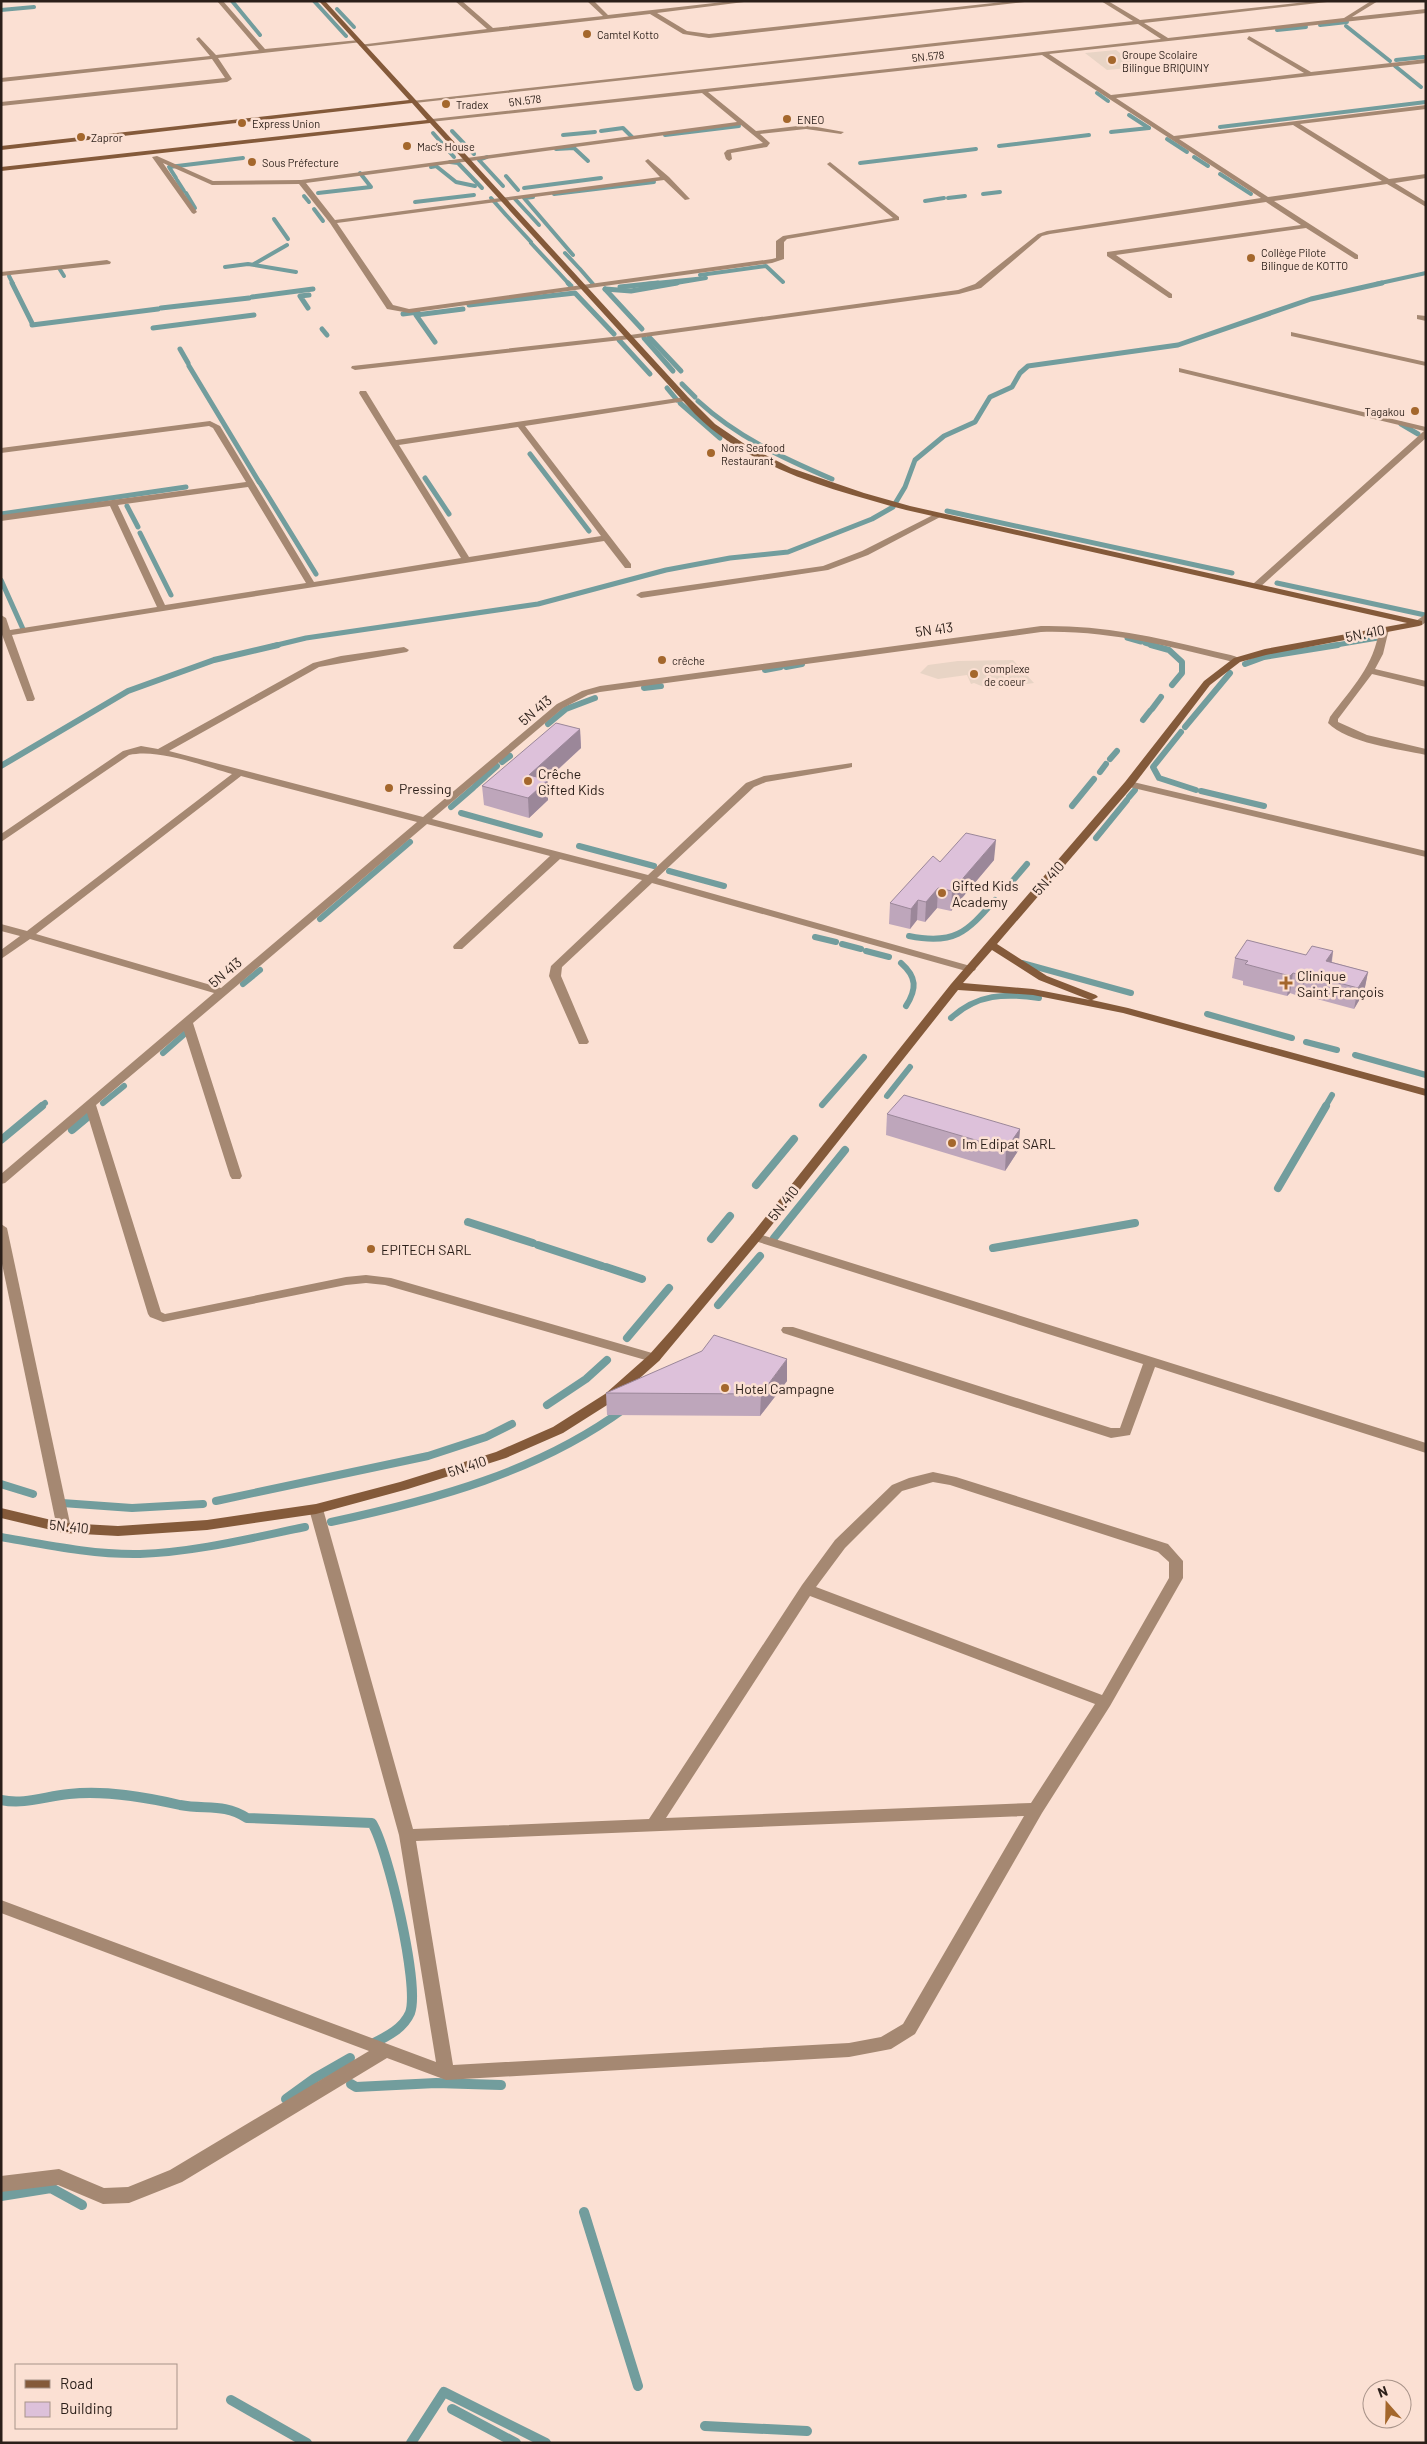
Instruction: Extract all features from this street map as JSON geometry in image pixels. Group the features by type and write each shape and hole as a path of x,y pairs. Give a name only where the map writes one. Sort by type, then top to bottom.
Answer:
{"main road":[{"path":"322,1 415,101 435,127 504,198 685,399 721,433 753,453 782,467 858,494 909,508 1256,586 1423,621"},
{"path":"1,148 415,101"},
{"path":"1,169 153,155 432,121"},
{"name":"5N.410","path":"1,1513 64,1528 118,1530 207,1526 316,1509 402,1486 501,1455 558,1430 610,1397 654,1358 756,1237 954,986 1129,784 1207,683 1237,660 1265,652 1423,621"},
{"path":"991,945 1043,978 1124,1010"},
{"path":"954,986 1033,992 1124,1010 1426,1094"},
{"path":"1,1504 38,1522"}],"street":[{"path":"220,1 262,51"},
{"path":"458,1 493,32"},
{"path":"590,1 606,16"},
{"path":"1,80 214,58 262,51 493,32 606,16 749,1"},
{"path":"651,12 685,33 709,36 1030,1"},
{"path":"1104,1 1166,39"},
{"path":"415,101 614,81 1333,1"},
{"path":"1344,20 1376,1"},
{"name":"5N.578","path":"432,121 1426,11"},
{"path":"1249,38 1310,74"},
{"path":"1,104 229,79 199,39"},
{"path":"1043,53 1266,201 1355,257"},
{"path":"1108,97 1426,60"},
{"path":"703,91 754,132 767,145 729,151 727,153 729,159"},
{"path":"1171,138 1426,107"},
{"path":"153,155 212,183 301,182 742,123"},
{"path":"1294,123 1426,205"},
{"path":"754,132 806,127 841,132"},
{"path":"153,155 194,212"},
{"path":"648,161 687,199"},
{"path":"301,182 333,222 390,307 396,310 409,311 772,262 780,259 780,241 785,237 896,220 897,218 830,164"},
{"path":"355,368 630,337 795,316 964,291 978,286 1040,235 1049,232 1426,176"},
{"path":"333,222 667,178"},
{"path":"1169,296 1110,254 1306,226"},
{"path":"1,274 107,262"},
{"path":"1294,334 1426,364"},
{"path":"1182,370 1426,429"},
{"path":"363,393 467,561"},
{"path":"393,443 685,399"},
{"path":"1,451 210,422 216,426 249,484 312,586"},
{"path":"519,423 628,566"},
{"path":"1256,586 1426,433"},
{"path":"1,518 249,484"},
{"path":"113,504 162,608"},
{"path":"641,595 825,568 865,553 940,515"},
{"path":"7,633 607,538"},
{"path":"1,618 30,699"},
{"name":"5N 413","path":"4,1175 560,706 585,693 600,689 1041,628 1075,627 1136,636 1237,660"},
{"path":"1384,629 1383,642 1369,671 1333,719 1333,723 1339,728 1369,738 1426,752"},
{"path":"160,752 316,665 334,660 404,650"},
{"path":"1369,671 1426,684"},
{"path":"1,839 126,752 141,749 160,752 650,879 970,969"},
{"path":"583,1042 554,971 557,966 750,785 764,779 848,765"},
{"path":"1,956 239,773"},
{"path":"1129,784 1426,854"},
{"path":"458,947 558,855"},
{"path":"1,927 222,992"},
{"path":"187,1022 236,1176"},
{"path":"90,1104 157,1317 346,1281 366,1279 386,1281 654,1358"},
{"path":"1,1228 64,1528"},
{"path":"756,1237 1426,1448"},
{"path":"788,1330 1111,1433 1125,1432 1151,1361"},
{"path":"1,1906 446,2073 849,2050 885,2044 909,2029 1036,1809 1105,1702 1176,1578 1176,1561 1163,1548 951,1480 933,1478 914,1481 897,1488 840,1544 807,1589 654,1824"},
{"path":"316,1509 407,1835 446,2073"},
{"path":"807,1589 1105,1702"},
{"path":"407,1835 1036,1809"},
{"path":"1,2184 59,2177 103,2196 129,2195 176,2176 386,2050"}],"shaded area":[{"name":"Groupe Scolaire Bilingue BRIQUINY","path":"1116,50 1139,67 1107,70 1085,53"},
{"name":"complexe de coeur","path":"1013,660 1034,683 989,689 974,683 971,684 967,675 938,679 920,673 928,665 958,661"}],"building":[{"path":"556,723 580,729 529,775 548,780 528,798 482,786"},
{"path":"966,833 996,840 952,891 938,888 926,902 918,900 911,909 890,903 933,856 940,862"},
{"path":"1247,940 1306,955 1312,946 1333,951 1326,961 1368,972 1358,988 1305,974 1304,976 1293,973 1290,976 1245,964 1248,961 1235,958"},
{"path":"904,1095 1020,1129 1006,1149 887,1114"},
{"path":"714,1335 787,1359 761,1394 606,1393 702,1351"}],"waterway":[{"path":"232,1 260,35"},
{"path":"314,1 346,36"},
{"path":"1,10 34,7"},
{"path":"337,9 354,27"},
{"path":"1320,25 1347,22"},
{"path":"1346,26 1390,61"},
{"path":"1277,30 1306,27"},
{"path":"1396,60 1424,57"},
{"path":"1395,66 1421,87"},
{"path":"1097,93 1108,101"},
{"path":"1220,127 1426,102"},
{"path":"1111,132 1149,128 1129,115"},
{"path":"665,135 739,126"},
{"path":"601,131 623,128 632,137"},
{"path":"452,131 474,154"},
{"path":"563,135 595,132"},
{"path":"433,133 454,157"},
{"path":"999,146 1089,135"},
{"path":"1167,139 1187,152"},
{"path":"556,149 574,148 588,161"},
{"path":"860,163 976,149"},
{"path":"487,157 479,160 503,186"},
{"path":"1194,157 1208,166"},
{"path":"176,178 169,167 243,158"},
{"path":"450,162 458,163 482,188"},
{"path":"431,167 436,166 456,182 475,186"},
{"path":"318,193 371,187 360,173"},
{"path":"1220,174 1251,194"},
{"path":"506,176 518,190"},
{"path":"524,188 601,178"},
{"path":"177,180 184,191"},
{"path":"554,194 654,182"},
{"path":"983,194 1000,192"},
{"path":"186,193 195,208"},
{"path":"415,202 474,195"},
{"path":"304,196 309,202"},
{"path":"948,198 965,196"},
{"path":"533,197 524,198 573,255"},
{"path":"491,198 506,215"},
{"path":"925,201 944,198"},
{"path":"515,199 527,212"},
{"path":"314,209 323,221"},
{"path":"528,213 539,225"},
{"path":"507,216 531,242"},
{"path":"274,219 288,239"},
{"path":"531,243 557,271"},
{"path":"254,264 287,245"},
{"path":"565,253 579,268"},
{"path":"225,267 248,264 296,272"},
{"path":"700,275 766,266 783,282"},
{"path":"59,268 64,276"},
{"path":"580,269 593,284"},
{"path":"558,272 569,284"},
{"path":"1376,284 1426,273"},
{"path":"9,276 13,284"},
{"path":"646,284 706,278 670,284"},
{"path":"12,283 32,323"},
{"path":"620,287 658,283"},
{"path":"642,329 605,289 631,291 677,283"},
{"path":"273,646 306,638 538,604 666,570 730,558 788,552 872,519 893,507 905,487 915,460 944,436 975,422 990,397 1012,387 1020,373 1028,366 1178,345 1311,299 1382,283"},
{"path":"252,297 313,289"},
{"path":"469,305 575,293 614,334"},
{"path":"308,308 300,296 309,295"},
{"path":"161,308 249,298"},
{"path":"32,325 158,309"},
{"path":"435,342 416,315 463,309"},
{"path":"403,314 418,312"},
{"path":"153,328 254,315"},
{"path":"322,329 327,335"},
{"path":"649,337 681,371"},
{"path":"644,338 673,371"},
{"path":"619,340 650,374"},
{"path":"180,349 188,363"},
{"path":"189,366 259,482"},
{"path":"682,384 695,397"},
{"path":"667,388 677,400"},
{"path":"698,401 728,425 761,446 832,479"},
{"path":"680,403 720,438"},
{"path":"1401,424 1418,434"},
{"path":"530,454 589,531"},
{"path":"425,478 449,514"},
{"path":"260,483 316,574"},
{"path":"1,514 186,487"},
{"path":"127,506 138,527"},
{"path":"947,511 1232,573"},
{"path":"140,533 171,595"},
{"path":"1,580 23,629"},
{"path":"1277,583 1425,615"},
{"path":"1127,638 1141,642"},
{"path":"1330,646 1378,638"},
{"path":"1145,643 1155,646"},
{"path":"1,766 128,691 214,660 278,645"},
{"path":"1151,645 1169,650 1182,662 1182,673 1172,685"},
{"path":"1245,664 1264,657 1338,645"},
{"path":"786,667 802,664"},
{"path":"765,670 781,667"},
{"path":"1185,727 1230,673"},
{"path":"644,688 661,686"},
{"path":"1152,709 1161,697"},
{"path":"548,724 566,709 595,698"},
{"path":"1143,720 1150,711"},
{"path":"1181,732 1153,767 1159,778 1196,790"},
{"path":"1110,759 1117,751"},
{"path":"502,762 510,756"},
{"path":"1100,772 1106,764"},
{"path":"487,775 497,766"},
{"path":"475,786 485,777"},
{"path":"1072,806 1094,779"},
{"path":"451,807 473,788"},
{"path":"1129,797 1135,790"},
{"path":"1201,791 1264,806"},
{"path":"1096,838 1127,800"},
{"path":"461,813 540,835"},
{"path":"320,919 410,842"},
{"path":"579,846 654,866"},
{"path":"1009,885 1027,864"},
{"path":"669,871 724,886"},
{"path":"909,936 937,939 958,934 976,921 995,900"},
{"path":"815,937 836,942"},
{"path":"842,944 861,949"},
{"path":"866,951 889,957"},
{"path":"901,963 910,973 914,983 910,1000 906,1006"},
{"path":"1022,963 1131,993"},
{"path":"243,984 260,970"},
{"path":"951,1018 971,1004 992,997 1039,998"},
{"path":"1207,1014 1292,1038"},
{"path":"163,1053 189,1030"},
{"path":"1306,1042 1337,1050"},
{"path":"1355,1055 1426,1075"},
{"path":"822,1105 864,1057"},
{"path":"887,1096 910,1067"},
{"path":"103,1103 124,1086"},
{"path":"1325,1107 1332,1095"},
{"path":"40,1107 45,1103"},
{"path":"1,1140 42,1106"},
{"path":"1278,1188 1326,1106"},
{"path":"72,1130 90,1115"},
{"path":"756,1185 794,1139"},
{"path":"774,1238 845,1150"},
{"path":"711,1239 730,1216"},
{"path":"468,1222 533,1243"},
{"path":"993,1248 1135,1223"},
{"path":"538,1245 602,1266"},
{"path":"718,1305 760,1256"},
{"path":"606,1267 642,1279"},
{"path":"627,1338 669,1288"},
{"path":"547,1405 586,1379 607,1360"},
{"path":"331,1522 408,1504 484,1481 521,1467 591,1431 624,1409"},
{"path":"216,1501 428,1456 486,1437 512,1424"},
{"path":"1,1484 33,1494"},
{"path":"62,1503 132,1508 203,1504"},
{"path":"1,1537 88,1551 140,1554 203,1547 305,1527"},
{"path":"1,1800 35,1800 60,1795 97,1793 230,1810 247,1818 372,1823 379,1838 394,1887 407,1948 412,1998 410,2013 403,2024 394,2032 372,2044"},
{"path":"286,2099 315,2078 350,2058"},
{"path":"351,2084 356,2087 436,2083 501,2085"},
{"path":"1,2196 51,2188 82,2205"},
{"path":"584,2212 638,2386"},
{"path":"411,2443 444,2392 546,2443"},
{"path":"231,2400 307,2443"},
{"path":"452,2409 516,2443"},
{"path":"705,2426 807,2431"}],"place":[{"name":"Camtel Kotto","path":"587,34"},
{"name":"Groupe Scolaire Bilingue BRIQUINY","path":"1112,60"},
{"name":"Tradex","path":"446,104"},
{"name":"ENEO","path":"787,119"},
{"name":"Express Union","path":"242,123"},
{"name":"Zapror","path":"81,137"},
{"name":"Mac’s House","path":"407,146"},
{"name":"Sous Préfecture","path":"252,162"},
{"name":"Collège Pilote Bilingue de KOTTO","path":"1251,258"},
{"name":"Tagakou","path":"1415,411"},
{"name":"Nors Seafood Restaurant","path":"711,453"},
{"name":"crêche","path":"662,660"},
{"name":"complexe de coeur","path":"974,674"},
{"name":"Crêche Gifted Kids","path":"528,781"},
{"name":"Pressing","path":"389,788"},
{"name":"Gifted Kids Academy","path":"942,893"},
{"name":"Clinique Saint François","path":"1286,983"},
{"name":"Im Edipat SARL","path":"952,1143"},
{"name":"EPITECH SARL","path":"371,1249"},
{"name":"Hotel Campagne","path":"725,1388"}]}
